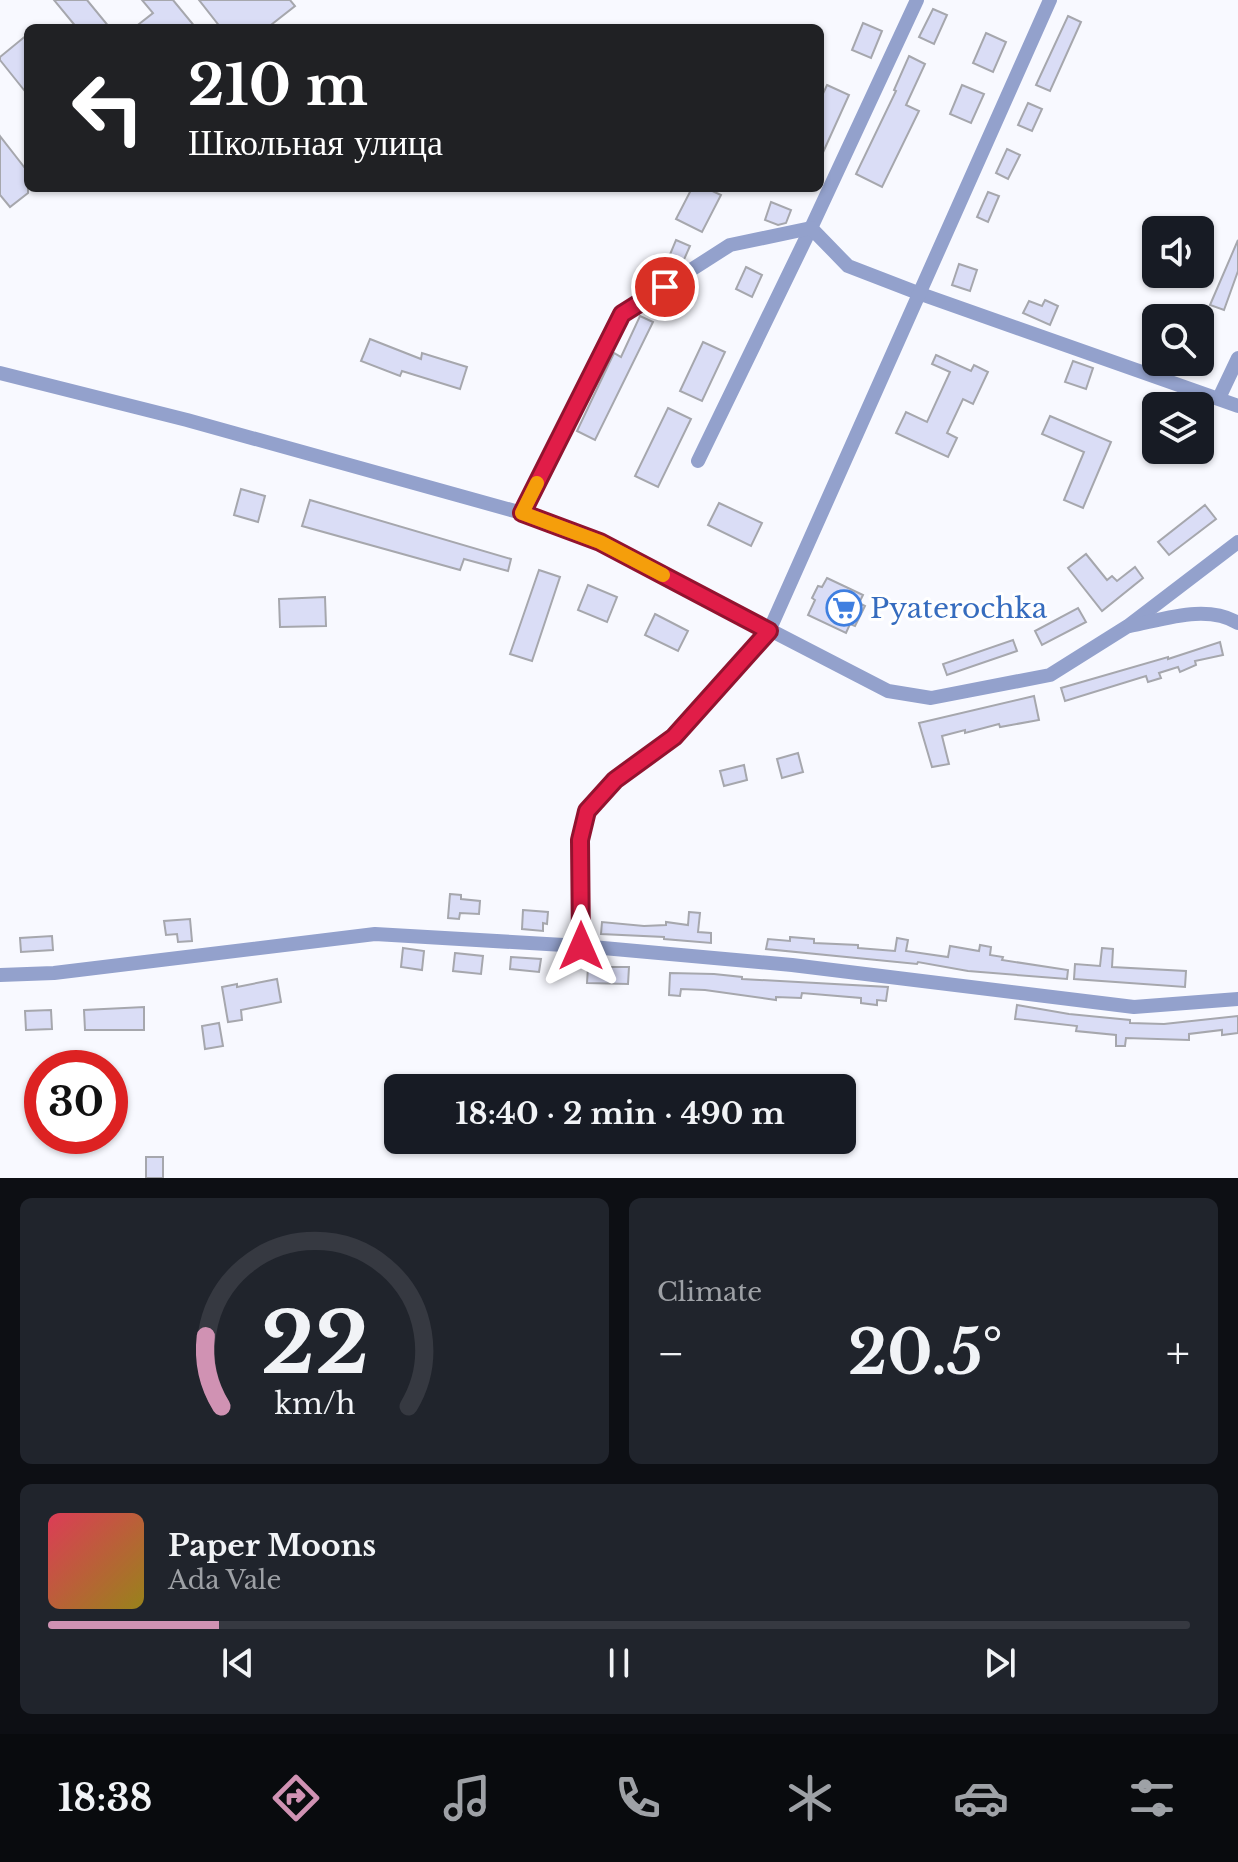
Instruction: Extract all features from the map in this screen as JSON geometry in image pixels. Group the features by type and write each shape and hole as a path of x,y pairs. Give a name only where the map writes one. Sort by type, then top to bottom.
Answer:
{"street":[{"path":"698,461 917,0"},
{"path":"581,946 580,840 587,811 615,780 674,737 769,631 1050,0"},
{"path":"811,228 848,266 1238,406"},
{"path":"522,513 622,314 730,245 811,228"},
{"path":"1219,398 1238,358"},
{"path":"0,373 187,420 522,513 600,542 888,691 931,698 1050,675 1128,626 1238,542"},
{"path":"1128,626 1197,614 1224,614 1238,623"},
{"path":"0,975 54,973 375,934 581,946 792,965 1134,1007 1238,999"}],"building":[{"path":"54,0 87,0 107,24 74,24"},
{"path":"142,0 173,0 193,24 139,24 153,13"},
{"path":"199,0 290,0 295,6 272,24 218,24"},
{"path":"933,9 947,15 934,44 919,37"},
{"path":"1068,16 1081,22 1050,91 1036,85"},
{"path":"863,23 882,31 871,58 852,50"},
{"path":"986,33 1006,42 993,72 973,63"},
{"path":"24,37 24,90 0,60"},
{"path":"909,56 925,64 906,105 919,111 882,187 856,174 896,91"},
{"path":"827,85 849,95 824,150 824,91"},
{"path":"962,85 984,94 971,123 950,114"},
{"path":"1028,103 1042,109 1032,131 1018,125"},
{"path":"0,136 24,167 24,192 28,193 10,207 0,195"},
{"path":"1007,149 1020,155 1008,179 996,173"},
{"path":"690,192 721,195 702,232 676,219"},
{"path":"988,192 999,196 988,222 977,217"},
{"path":"771,202 791,210 786,223 778,225 765,220"},
{"path":"676,240 690,246 682,264 670,272 664,269"},
{"path":"1238,240 1238,271 1224,310 1210,304"},
{"path":"959,264 977,270 970,291 952,285"},
{"path":"746,267 762,275 752,297 736,289"},
{"path":"1045,300 1058,306 1050,325 1023,313 1029,301 1042,306"},
{"path":"640,316 653,322 595,440 577,431 614,353 621,357"},
{"path":"370,339 421,359 422,353 467,367 460,389 402,371 400,376 361,361"},
{"path":"703,342 725,352 702,401 680,391"},
{"path":"936,355 971,371 974,365 988,372 973,404 963,399 947,433 957,438 948,457 896,433 906,412 927,422 950,372 932,364"},
{"path":"1073,361 1093,368 1086,389 1065,382"},
{"path":"668,408 691,419 658,487 635,476"},
{"path":"1050,416 1111,442 1083,508 1064,500 1084,452 1042,434"},
{"path":"241,489 265,496 258,522 234,515"},
{"path":"310,500 511,559 508,571 464,559 460,570 302,526"},
{"path":"719,503 762,523 751,546 708,525"},
{"path":"1205,505 1216,519 1169,555 1158,542"},
{"path":"1086,554 1107,580 1112,576 1117,581 1135,567 1143,578 1102,611 1068,568"},
{"path":"539,570 560,577 532,661 510,654"},
{"path":"827,578 863,595 859,603 865,606 855,626 850,624 846,633 808,615 818,586 822,587"},
{"path":"588,585 617,597 607,622 578,610"},
{"path":"325,597 326,626 280,627 279,599"},
{"path":"1078,608 1086,622 1042,645 1035,631"},
{"path":"655,614 688,631 678,651 645,635"},
{"path":"1013,640 1017,651 947,675 943,664"},
{"path":"1220,642 1223,655 1195,661 1196,665 1180,672 1178,667 1159,673 1161,678 1148,682 1146,676 1065,701 1061,688"},
{"path":"1034,696 1039,720 1000,727 999,724 942,736 949,764 932,767 919,723"},
{"path":"798,753 803,772 782,778 777,759"},
{"path":"744,765 747,780 724,786 720,771"},
{"path":"450,894 480,901 479,914 460,913 459,919 448,918"},
{"path":"523,910 548,912 543,931 522,929"},
{"path":"689,912 700,913 698,932 711,933 711,943 601,934 602,922 644,926 666,925 666,922 688,925"},
{"path":"190,919 192,941 178,942 177,934 166,935 164,921"},
{"path":"52,936 53,950 21,952 20,938"},
{"path":"790,937 814,939 814,943 895,951 897,938 908,940 906,951 948,957 950,946 979,951 980,945 991,947 990,955 1003,957 1002,960 1068,970 1067,979 766,949 768,939 790,941"},
{"path":"403,948 424,951 422,970 401,967"},
{"path":"1102,948 1113,949 1112,967 1186,971 1185,987 1074,979 1075,964 1100,966"},
{"path":"455,953 483,956 481,974 453,971"},
{"path":"511,957 541,959 539,972 510,969"},
{"path":"588,967 629,967 628,984 587,983"},
{"path":"670,973 888,987 886,1001 877,1000 877,1005 861,1003 861,998 802,993 801,998 776,997 776,1000 681,989 680,996 669,995"},
{"path":"277,979 281,1002 241,1010 242,1020 228,1022 222,987"},
{"path":"1017,1005 1130,1020 1130,1023 1164,1024 1238,1016 1238,1033 1222,1035 1222,1030 1189,1034 1189,1040 1126,1038 1125,1046 1116,1046 1116,1035 1076,1031 1077,1026 1015,1019"},
{"path":"144,1007 144,1030 85,1030 84,1010"},
{"path":"51,1010 52,1029 26,1030 25,1011"},
{"path":"219,1023 223,1046 205,1049 202,1026"},
{"path":"146,1157 163,1157 163,1178 146,1178"}],"slow traffic":[{"path":"537,483 522,513 600,542 663,575"}],"place":[{"name":"Pyaterochka","path":"844,608"}],"route":[{"path":"581,946 580,840 587,811 615,780 674,737 769,631 600,542 522,513 622,314 665,287"}]}
